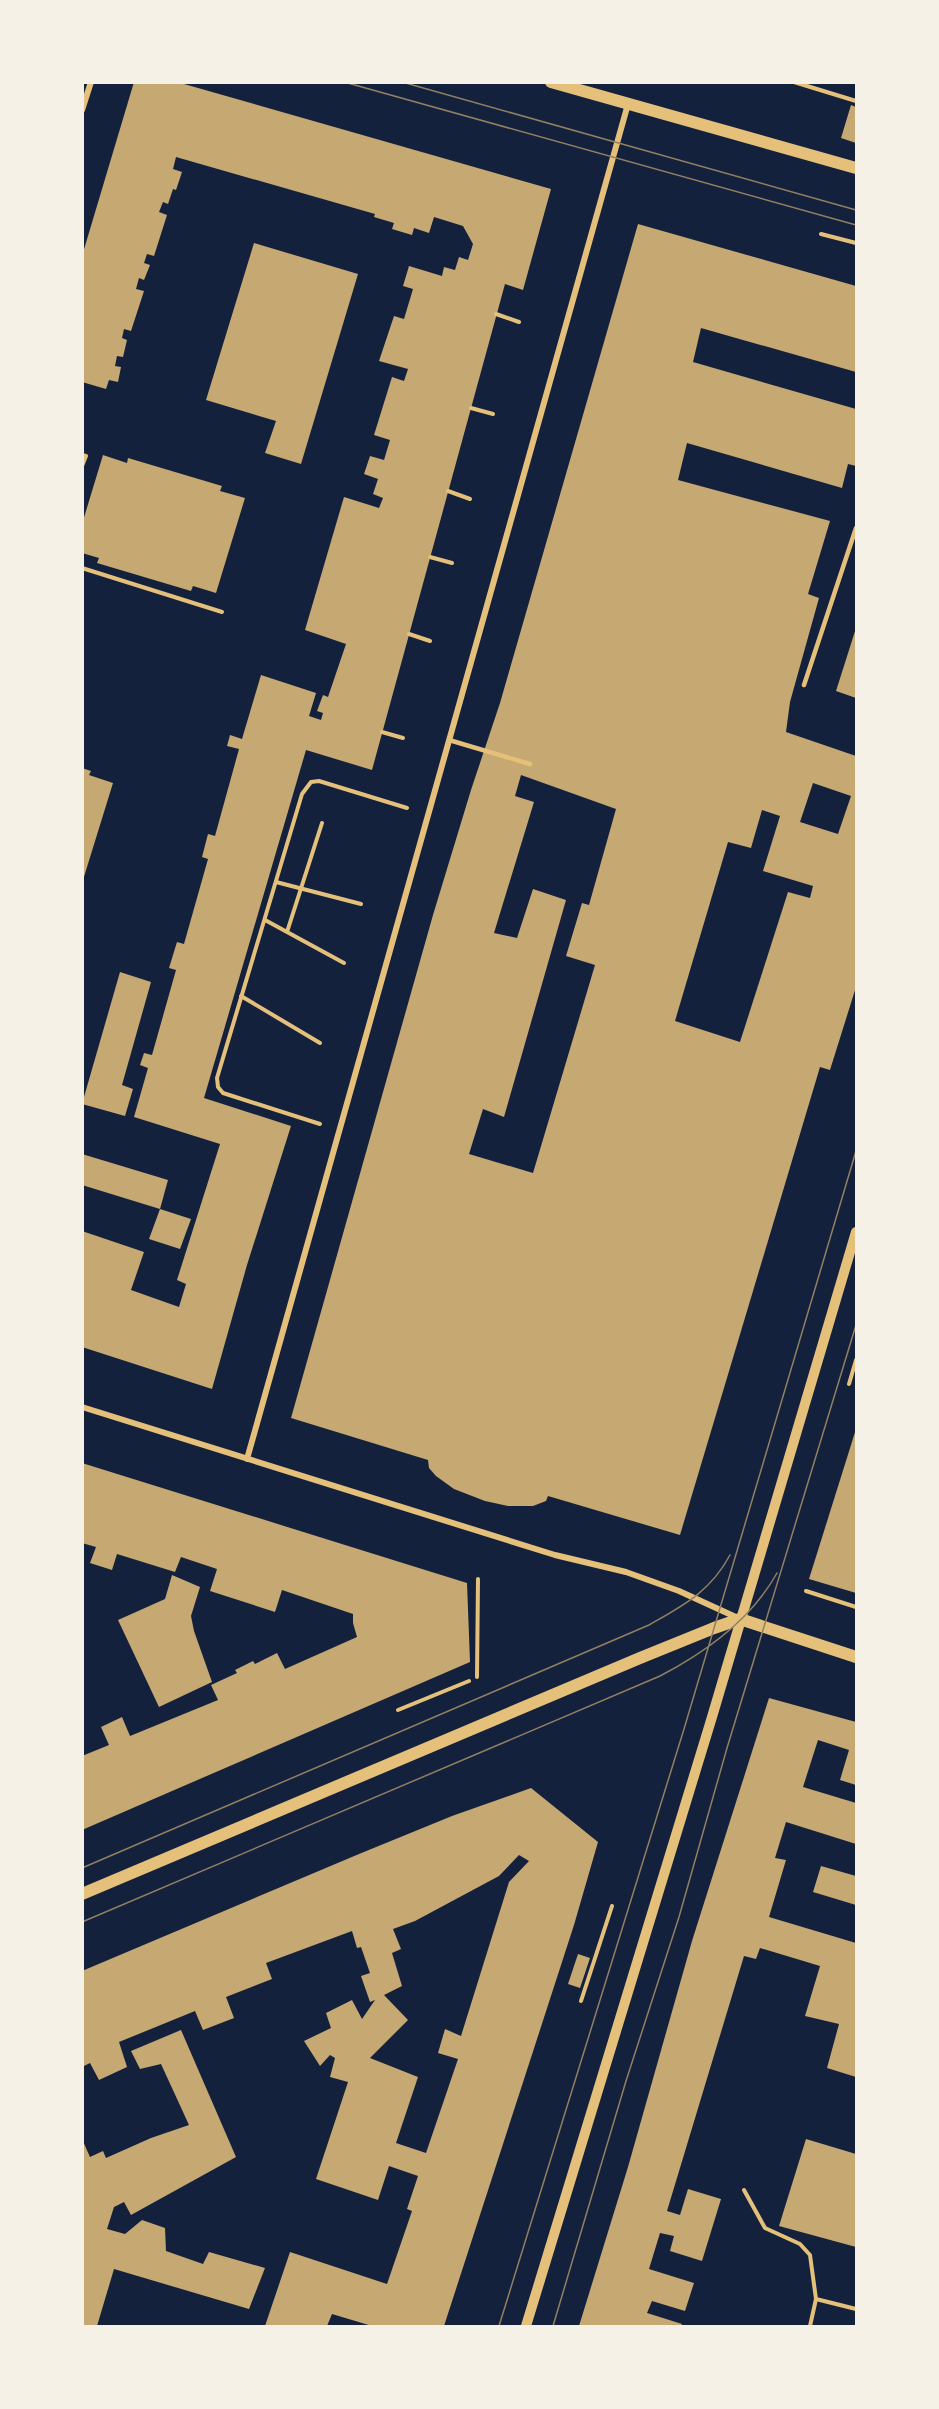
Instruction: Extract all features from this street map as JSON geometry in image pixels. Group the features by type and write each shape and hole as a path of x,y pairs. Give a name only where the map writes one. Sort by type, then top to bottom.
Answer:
{"main road":[{"path":"551,82 856,168"},
{"path":"82,1894 631,1661 740,1619 856,1657"}],"street":[{"path":"82,110 91,82"},
{"path":"247,1458 628,104"},
{"path":"526,2326 856,1232"},
{"path":"82,1407 555,1555 595,1563 652,1581 740,1619"}],"lane":[{"path":"804,685 856,528"},
{"path":"449,740 530,764"}],"path":[{"path":"794,82 856,101"},
{"path":"821,234 856,243"},
{"path":"496,314 519,322"},
{"path":"471,408 493,414"},
{"path":"82,455 86,456 82,466"},
{"path":"448,491 470,499"},
{"path":"430,557 452,563"},
{"path":"82,568 222,612"},
{"path":"409,634 430,641"},
{"path":"382,732 403,738"},
{"path":"339,1131 223,1093 218,1086 217,1078 302,794 311,782 319,781 428,815"},
{"path":"287,932 322,823"},
{"path":"276,882 361,904"},
{"path":"265,920 344,963"},
{"path":"241,996 320,1043"},
{"path":"849,1384 856,1360"},
{"path":"477,1677 478,1579"},
{"path":"806,1591 856,1607"},
{"path":"398,1710 469,1681"},
{"path":"581,2001 612,1906"},
{"path":"744,2190 765,2228 800,2244 810,2255 816,2298 810,2326"},
{"path":"816,2298 856,2309"}],"building":[{"path":"134,82 177,82 551,189 523,290 505,284 372,770 306,750 204,1098 291,1126 247,1265 212,1389 82,1347 82,1231 144,1252 131,1290 179,1307 186,1284 177,1280 220,1144 134,1117 148,1068 140,1065 144,1053 152,1055 176,970 169,968 177,942 184,944 208,859 202,857 208,834 215,836 239,749 227,746 230,735 242,739 261,675 316,693 309,716 321,720 323,713 317,711 323,695 328,697 346,644 305,630 344,497 379,508 383,498 373,494 378,479 364,474 370,456 384,460 390,440 374,435 392,377 404,381 408,369 379,361 394,316 404,319 413,289 403,286 409,266 442,276 444,267 455,270 459,257 468,260 473,244 463,226 434,217 429,233 414,228 412,235 392,229 394,223 374,217 375,214 176,157 173,169 182,172 168,204 163,202 159,212 167,215 154,256 147,254 144,263 150,265 144,280 139,278 136,289 144,291 131,331 124,329 122,338 127,340 123,357 117,356 115,366 121,367 118,382 109,380 106,389 82,382 82,256"},
{"path":"851,105 856,107 856,143 841,138"},
{"path":"638,224 856,286 856,372 701,328 693,362 856,409 856,466 848,464 842,488 687,443 678,480 830,521 808,594 819,598 790,702 786,732 856,756 856,987 830,1070 820,1067 680,1535 548,1496 546,1501 533,1506 508,1506 485,1501 454,1489 436,1476 429,1468 428,1460 291,1418 433,915 500,703","holes":["521,775 616,809 589,905 582,903 566,956 595,965 533,1173 469,1154 483,1109 504,1117 566,900 533,889 517,938 494,933 534,802 515,796","813,783 851,796 838,834 800,822","762,810 780,816 763,871 813,886 810,898 788,892 740,1042 675,1021 728,842 751,848"]},
{"path":"254,243 358,274 301,464 265,453 276,421 206,400"},
{"path":"103,455 127,463 128,458 222,486 220,491 245,498 216,593 193,586 191,591 97,563 99,558 82,553 82,524"},
{"path":"856,628 856,698 836,691"},
{"path":"82,768 91,771 89,775 113,783 83,880"},
{"path":"120,972 151,982 122,1085 133,1089 125,1116 82,1104"},
{"path":"82,1154 168,1180 160,1209 82,1185"},
{"path":"160,1209 191,1219 180,1249 149,1239"},
{"path":"856,1429 856,1593 809,1579"},
{"path":"82,1463 467,1583 470,1662 82,1830 82,1756 109,1745 101,1727 122,1717 130,1736 218,1700 211,1685 237,1673 235,1670 253,1661 255,1664 277,1653 285,1669 357,1637 353,1614 282,1590 275,1612 210,1591 217,1569 181,1557 175,1572 117,1554 112,1570 90,1563 96,1547 82,1543"},
{"path":"172,1575 200,1587 191,1616 212,1682 159,1707 118,1620 165,1599"},
{"path":"769,1698 856,1722 856,1785 840,1780 849,1750 818,1740 803,1787 856,1803 856,1844 786,1822 775,1858 786,1860 769,1917 856,1943 856,2077 827,2068 839,2024 805,2016 820,1966 760,1948 756,1959 744,1956 667,2211 680,2215 688,2189 721,2199 702,2261 670,2251 674,2236 660,2233 649,2269 694,2283 685,2311 652,2301 647,2313 682,2324 681,2326 579,2326 628,2167 692,1941"},
{"path":"531,1788 598,1842 574,1925 444,2326 372,2326 332,2314 327,2326 265,2326 290,2252 387,2284 412,2211 407,2209 418,2176 389,2166 378,2200 316,2179 348,2082 330,2077 335,2058 330,2055 320,2066 304,2041 331,2028 326,2013 352,2000 362,2019 375,2000 370,2002 361,1976 370,1973 361,1947 357,1948 352,1931 266,1963 272,1979 226,1997 234,2018 203,2030 195,2011 119,2042 127,2067 99,2080 90,2063 82,2067 82,1971 452,1816","holes":["519,1855 529,1861 509,1882 461,2036 445,2029 438,2053 458,2059 426,2153 396,2143 418,2077 370,2058 408,2020 384,1995 402,1986 392,1953 401,1949 393,1929 415,1921 499,1876"]},
{"path":"821,1866 856,1876 856,1905 813,1892"},
{"path":"578,1954 590,1958 580,1988 568,1984"},
{"path":"181,2030 236,2157 131,2215 124,2202 114,2207 107,2229 125,2234 142,2220 165,2228 166,2251 203,2264 209,2252 265,2268 249,2309 114,2269 97,2326 82,2326 82,2139 90,2157 103,2151 106,2158 151,2138 189,2125 161,2064 140,2069 131,2051"},
{"path":"806,2139 856,2154 856,2247 779,2226"}],"tram line":[{"path":"344,82 856,225"},
{"path":"402,82 856,210"},
{"path":"499,2326 684,1729 856,1151"},
{"path":"553,2326 626,2081 679,1917 727,1748 856,1325"},
{"path":"82,1868 649,1625 685,1604 705,1588 730,1555"},
{"path":"82,1922 660,1676 710,1645 741,1620 754,1606 777,1573"}]}
